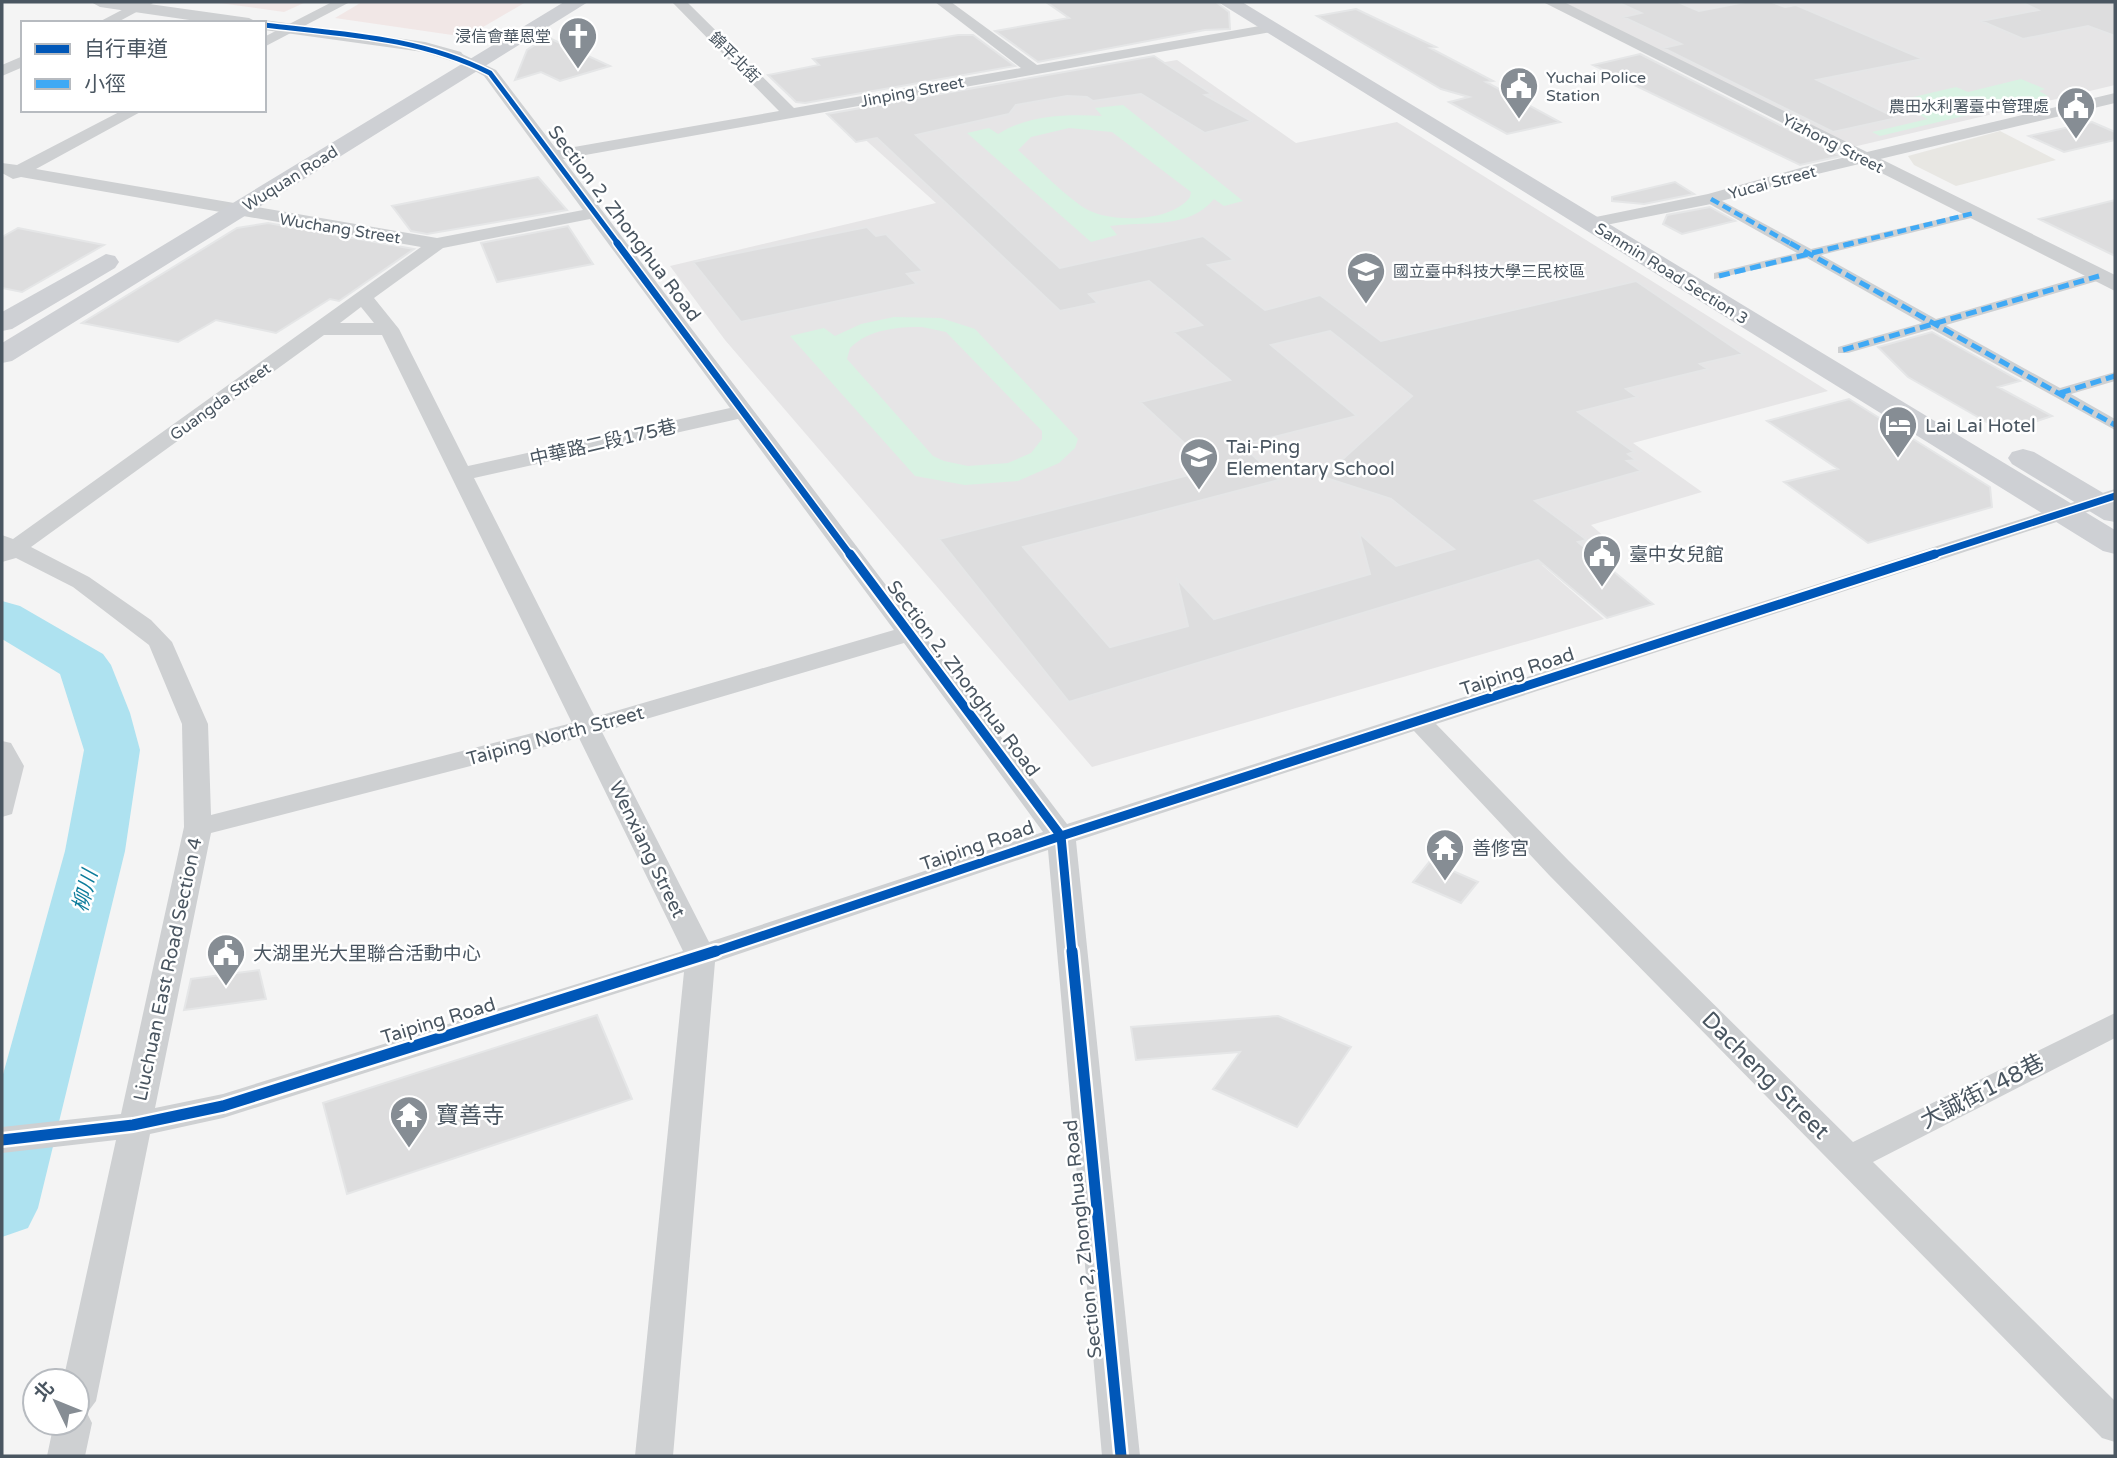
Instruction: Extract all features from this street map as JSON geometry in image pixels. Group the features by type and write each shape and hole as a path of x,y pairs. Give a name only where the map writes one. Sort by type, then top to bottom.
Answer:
{"main road":[{"name":"Wuquan Road","path":"2,355 237,211 465,60 547,2"},
{"name":"Wuquan Road","path":"157,232 465,60 578,2"},
{"name":"Sanmin Road Section 3","path":"1228,2 2115,544"},
{"name":"Sanmin Road Section 3","path":"1263,2 1954,416"},
{"path":"2,323 122,252"},
{"path":"2001,444 2109,504"}],"street":[{"path":"100,2 143,4 238,21"},
{"path":"266,42 343,2"},
{"name":"錦平北街","path":"679,2 791,114"},
{"path":"942,2 1032,69"},
{"name":"Yizhong Street","path":"1551,2 2107,280"},
{"path":"108,21 143,4"},
{"path":"266,25 425,47 465,60"},
{"name":"Jinping Street","path":"554,156 1271,28"},
{"name":"Section 2, Zhonghua Road","path":"465,60 490,73 554,156 1061,836 1121,1456"},
{"path":"2,71 21,62"},
{"name":"Yucai Street","path":"1591,223 1711,199 2084,99 2115,98"},
{"path":"2084,99 2115,117"},
{"path":"7,173 132,112"},
{"name":"Wuchang Street","path":"7,173 437,244 595,213"},
{"path":"1711,199 2115,425"},
{"path":"1719,275 1974,214"},
{"name":"Guangda Street","path":"6,549 437,244"},
{"path":"1843,350 1934,323 2107,280"},
{"name":"Wenxiang Street","path":"364,298 389,329 701,957"},
{"path":"320,329 389,329"},
{"path":"2060,393 2115,376"},
{"name":"中華路二段175巷","path":"461,474 744,411"},
{"name":"Taiping Road","path":"2,1140 133,1125 223,1106 701,957 1061,836 2063,512 2109,504"},
{"name":"Liuchuan East Road Section 4","path":"6,549 81,582 142,625 160,642 195,724 198,827 84,1367"},
{"name":"Taiping North Street","path":"198,827 588,727 909,634"},
{"name":"Dacheng Street","path":"1420,722 1559,868 2115,1426"},
{"path":"2,749 11,766 2,808"},
{"path":"654,1456 701,957"},
{"name":"大誠街148巷","path":"1849,1158 2115,1024"},
{"path":"66,1456 70,1437"}],"shaded area":[{"path":"212,2 306,2 284,12"},
{"path":"362,2 526,2 466,37 335,18"},
{"path":"1563,2 2115,2 2115,85 1853,147"},
{"path":"1177,60 1296,143 1397,122 1828,391 1633,443 1702,492 1591,525 1615,546 1542,565 1604,619 1092,767 725,340 670,266 936,203 840,117"},
{"path":"2000,131 2056,160 1956,186 1914,165 1908,156"}],"green space":[{"path":"2021,79 2045,89 2039,91 2048,96 1880,136 1872,132 1928,119 1892,102 1956,87 1968,92"},
{"path":"1123,105 1243,201 1224,206 1214,199 1204,209 1179,220 1110,226 1117,235 1091,242 967,133 989,128 998,134 1022,123 1048,117 1102,116 1095,108","holes":["1069,128 1112,132 1191,192 1190,197 1181,205 1156,216 1127,218 1099,214 1071,198 1018,150 1031,137"]},
{"path":"894,317 941,318 975,329 1078,439 1075,448 1059,463 1018,481 965,485 915,476 790,336 824,328 835,336 861,324","holes":["922,327 946,332 1042,431 1042,439 1031,453 1008,463 968,466 933,456 847,359 850,348 866,337 884,330"]}],"building":[{"path":"1046,2 1216,2 1229,12 1230,29 1205,30 1038,62 995,31 1069,18"},
{"path":"1617,2 1678,2 1699,11 1745,2 1772,2 1785,7 1796,5 1923,59 1817,80 1897,118 1833,132 1663,48 1681,44 1623,17 1641,13"},
{"path":"2021,2 2115,2 2115,36 2088,26 2023,39 1981,21 2038,10"},
{"path":"1356,9 1436,47 1430,48 1493,81 1486,82 1560,122 1507,134 1449,102 1469,97 1441,89 1317,16"},
{"path":"958,35 973,35 1015,66 805,103 796,102 768,75 819,65 813,59"},
{"path":"547,37 610,66 560,81 541,72 515,80 527,50"},
{"path":"1640,54 1841,156 1800,165 1593,65"},
{"path":"1154,56 1212,94 1205,95 1251,121 1205,133 1141,94 1093,101 1087,97 1067,96 1016,105 1009,114 916,135 1060,268 1203,236 1234,260 1208,265 1265,310 1320,295 1381,341 1636,281 1743,354 1700,364 1708,369 1626,389 1637,397 1578,412 1634,452 1628,454 1636,460 1627,461 1641,471 1535,501 1587,540 1578,542 1653,604 1607,618 1538,560 1069,702 939,539 1212,469 1140,402 1230,380 1173,332 1202,325 1149,281 1089,294 1098,303 1060,311 877,138 856,142 827,114","holes":["1330,331 1412,396 1323,477 1391,499 1454,549 1396,566 1359,533 1370,574 1214,619 1177,579 1188,626 1110,647 1023,547 1279,480 1242,445 1357,416 1271,345"]},
{"name":"農田水利署臺中管理處","path":"2092,122 2115,132 2115,140 2064,152 2029,136"},
{"path":"538,177 567,210 427,234 411,231 392,206"},
{"path":"1675,182 1694,194 1644,204 1612,201 1612,197"},
{"path":"2115,200 2115,256 2039,219"},
{"path":"1710,207 1735,221 1682,234 1663,224 1667,215"},
{"path":"268,223 414,249 339,301 330,299 276,333 216,320 178,342 82,323 237,228"},
{"path":"568,226 593,264 497,282 481,243"},
{"path":"867,227 876,236 886,234 923,271 907,274 917,284 741,322 693,262"},
{"path":"18,228 104,245 22,292 2,288 2,237"},
{"path":"1932,332 2020,381 1998,387 2052,416 2004,432 1908,377 1878,347"},
{"path":"1849,399 1990,487 1992,507 1868,543 1784,482 1838,469 1767,421"},
{"name":"善修宮","path":"1430,861 1478,882 1461,903 1413,882"},
{"name":"大湖里光大里聯合活動中心","path":"259,970 266,999 184,1010 191,979"},
{"name":"寶善寺","path":"597,1015 632,1099 347,1194 323,1103"},
{"path":"1278,1016 1351,1047 1297,1127 1213,1089 1240,1052 1136,1060 1131,1027"}],"waterway":[{"name":"柳川","path":"2,617 84,665 112,750 95,851 2,1208"}],"marked path":[{"path":"1711,199 2115,425"},
{"path":"1719,276 1974,213"},
{"path":"1843,350 2099,276"},
{"path":"2060,393 2115,376"}],"cycle path":[{"path":"266,25 411,44 467,61 490,73 1061,836 1121,1456"},
{"path":"2,1140 133,1125 223,1106 701,956 1061,836 2115,496"}],"place":[{"name":"浸信會華恩堂","path":"578,70"},
{"name":"Yuchai Police Station","path":"1519,120"},
{"name":"農田水利署臺中管理處","path":"2076,140"},
{"name":"國立臺中科技大學三民校區","path":"1366,305"},
{"name":"Lai Lai Hotel","path":"1898,459"},
{"name":"Tai-Ping Elementary School","path":"1199,491"},
{"name":"臺中女兒館","path":"1602,588"},
{"name":"善修宮","path":"1445,882"},
{"name":"大湖里光大里聯合活動中心","path":"226,987"},
{"name":"寶善寺","path":"409,1149"}]}
